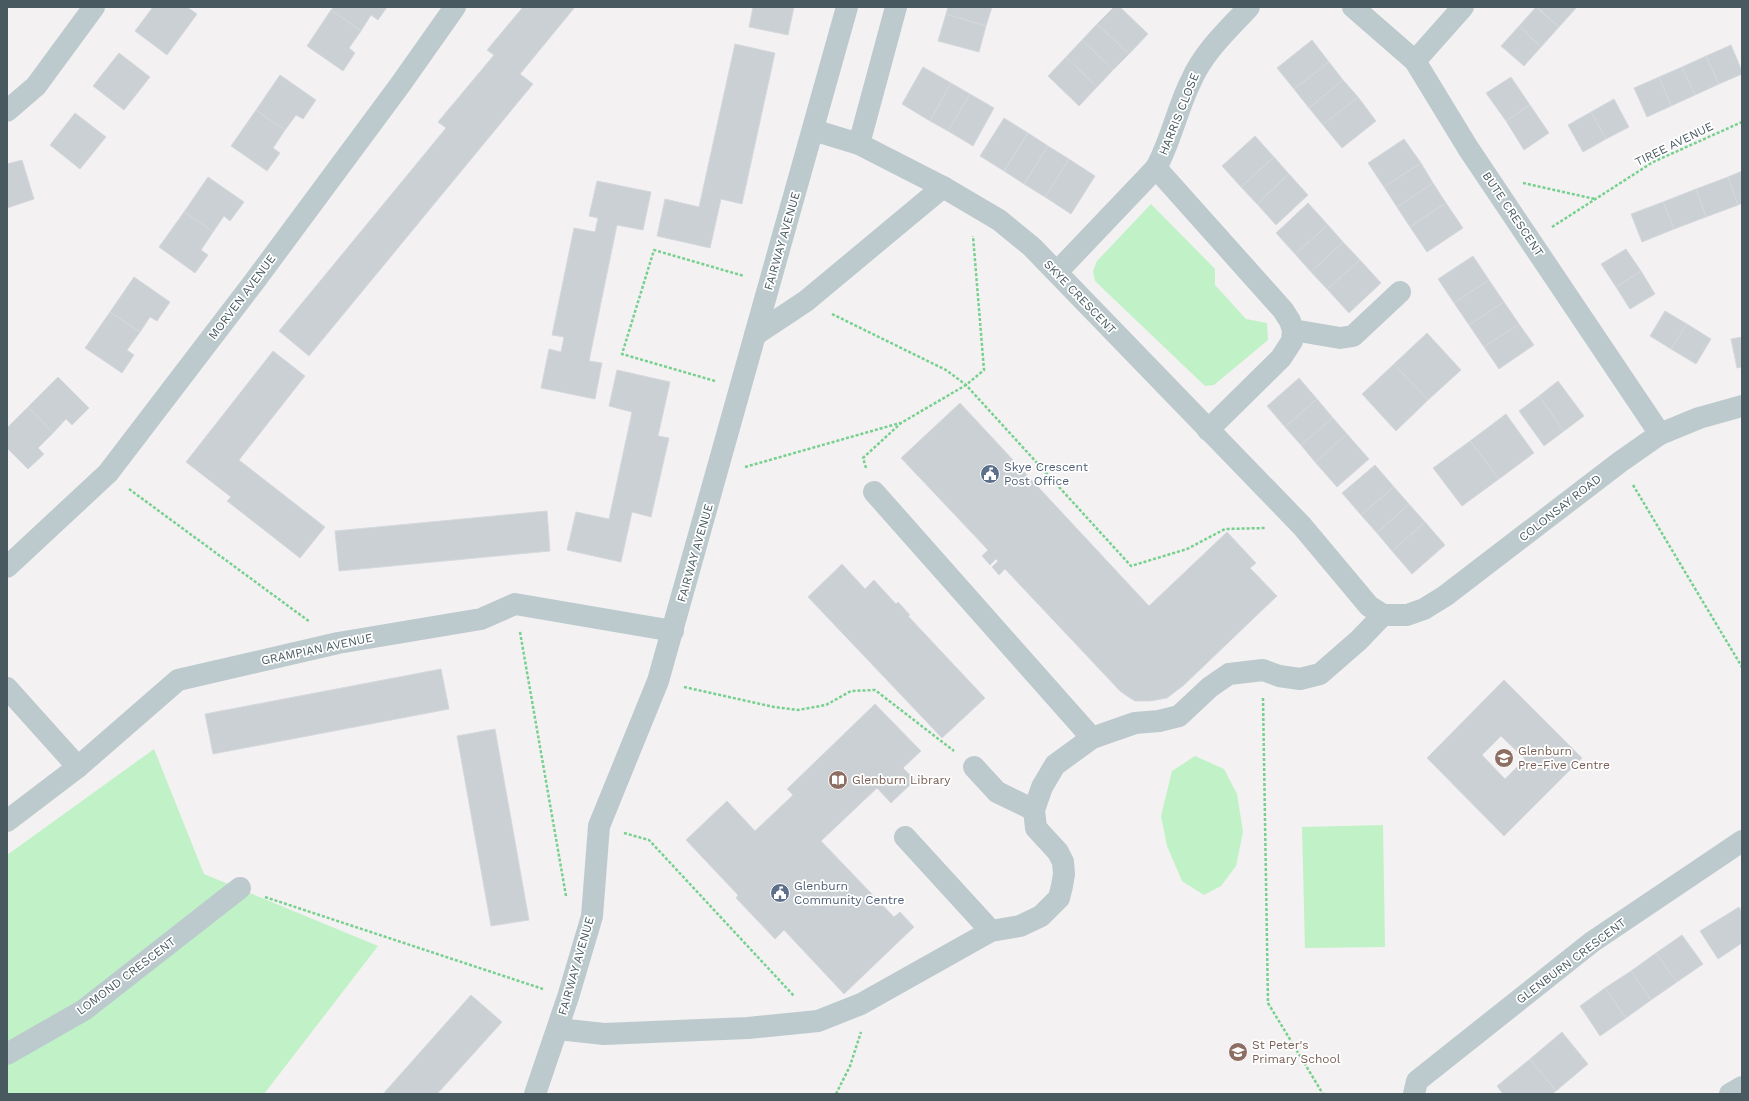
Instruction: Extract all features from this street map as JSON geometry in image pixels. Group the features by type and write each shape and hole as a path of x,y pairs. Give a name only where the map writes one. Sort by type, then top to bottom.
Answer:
{"street":[{"path":"7,111 36,86 94,7"},
{"name":"MORVEN AVENUE","path":"7,567 108,473 254,282 400,85 455,7"},
{"name":"FAIRWAY AVENUE","path":"535,1094 558,1029 592,916 599,826 658,681 814,130 847,7"},
{"path":"859,144 896,7"},
{"name":"HARRIS CLOSE","path":"1057,272 1156,168 1166,151 1191,80 1207,52 1249,7"},
{"name":"BUTE CRESCENT","path":"1353,7 1415,61 1468,148 1660,434"},
{"path":"1415,61 1463,7"},
{"name":"SKYE CRESCENT","path":"814,130 859,144 943,187 999,220 1032,247 1302,526 1368,606 1383,615"},
{"path":"1156,168 1283,310 1290,320 1293,330 1292,341 1281,358 1208,430"},
{"path":"755,335 806,301 943,187"},
{"path":"1293,330 1340,338 1353,336 1400,292"},
{"name":"COLONSAY ROAD","path":"1383,615 1407,615 1424,609 1446,596 1620,462 1660,434 1699,418 1742,406"},
{"path":"874,492 1092,738"},
{"path":"516,604 673,631"},
{"name":"GRAMPIAN AVENUE","path":"7,821 78,767 178,680 338,643 481,619 516,604"},
{"path":"558,1029 604,1034 748,1028 818,1021 861,1004 991,931 1020,926 1040,916 1059,898 1062,886 1063,862 1058,852 1036,828 1034,810 1042,788 1055,765 1092,738 1135,722 1159,721 1179,716 1210,687 1229,674 1263,670 1279,676 1300,679 1320,674 1359,640 1383,615"},
{"path":"7,688 78,767"},
{"path":"974,767 996,792 1034,810"},
{"path":"905,837 991,931"},
{"name":"GLENBURN CRESCENT","path":"1414,1094 1417,1081 1592,942 1742,841"},
{"name":"LOMOND CRESCENT","path":"7,1054 84,1010 240,888"},
{"path":"1730,1094 1742,1087"}],"path":[{"name":"TIREE AVENUE","path":"1531,240 1653,162 1742,122"},
{"path":"1486,175 1595,199"},
{"path":"874,492 863,458 901,423 966,384 984,370 970,202"},
{"path":"740,388 622,354 654,250 770,283"},
{"path":"806,301 946,370 966,384 1131,566 1187,549 1225,529 1302,526"},
{"path":"717,475 901,423"},
{"path":"1620,462 1742,667"},
{"path":"108,473 338,643"},
{"path":"516,604 567,902"},
{"path":"1263,670 1268,1003 1323,1094"},
{"path":"658,681 774,707 798,710 826,705 851,691 875,690 974,767"},
{"path":"599,826 649,840 818,1021"},
{"path":"240,888 568,997"},
{"path":"836,1094 850,1066 862,1031 861,1004"}],"green space":[{"path":"1151,204 1215,269 1215,285 1246,319 1267,323 1268,340 1214,385 1205,386 1095,281 1093,271 1097,261"},
{"path":"154,749 204,874 378,946 264,1094 7,1094 7,855"},
{"path":"1195,756 1224,769 1237,794 1243,832 1236,866 1221,886 1204,895 1182,881 1167,846 1161,816 1172,771"},
{"path":"1383,825 1385,947 1305,948 1302,827"}],"building":[{"path":"153,7 187,7 197,14 167,55 135,31"},
{"path":"334,7 387,7 378,20 371,15 361,31 331,10"},
{"path":"523,7 575,7 520,74 533,84 309,356 279,331 446,128 438,122 494,55 487,50"},
{"path":"753,7 794,7 788,35 749,27"},
{"path":"948,7 992,7 986,26 946,14"},
{"path":"1114,7 1120,7 1148,34 1129,54 1097,24"},
{"path":"1536,7 1559,27 1541,47 1519,26"},
{"path":"1537,7 1577,7 1559,27"},
{"path":"331,10 361,31 349,48 355,53 343,71 307,46"},
{"path":"946,14 986,26 979,52 938,41"},
{"path":"1097,24 1129,54 1113,70 1082,40"},
{"path":"1519,26 1541,47 1524,66 1501,46"},
{"path":"1082,40 1113,70 1097,87 1066,57"},
{"path":"1312,40 1329,62 1294,89 1277,68"},
{"path":"735,44 775,53 742,204 721,199 710,248 657,236 665,199 699,207"},
{"path":"1731,45 1742,74 1719,84 1706,56"},
{"path":"119,53 150,77 124,110 93,86"},
{"path":"1706,56 1719,84 1695,95 1682,67"},
{"path":"1066,57 1097,87 1079,106 1048,76"},
{"path":"1329,62 1343,80 1309,108 1294,89"},
{"path":"923,67 951,83 930,121 902,104"},
{"path":"1682,67 1695,95 1671,106 1659,77"},
{"path":"280,75 316,100 303,119 296,115 285,130 256,110"},
{"path":"1511,77 1530,105 1506,121 1486,93"},
{"path":"1659,77 1671,106 1647,117 1634,88"},
{"path":"1343,80 1358,97 1323,125 1309,108"},
{"path":"951,83 970,94 948,131 930,121"},
{"path":"970,94 994,108 973,146 948,131"},
{"path":"1358,97 1376,121 1342,148 1323,125"},
{"path":"1614,99 1629,127 1606,139 1591,112"},
{"path":"1530,105 1549,133 1524,150 1506,121"},
{"path":"256,110 285,130 273,148 280,153 267,171 231,146"},
{"path":"1591,112 1606,139 1583,152 1568,125"},
{"path":"75,113 106,137 80,169 50,145"},
{"path":"1004,118 1028,133 1004,171 980,156"},
{"path":"1028,133 1048,146 1024,184 1004,171"},
{"path":"1255,136 1274,157 1241,187 1222,166"},
{"path":"1404,139 1421,163 1384,187 1368,163"},
{"path":"1048,146 1069,159 1045,197 1024,184"},
{"path":"1274,157 1289,174 1257,204 1241,187"},
{"path":"1069,159 1095,176 1071,214 1045,197"},
{"path":"22,160 34,199 7,208 7,164"},
{"path":"1421,163 1433,183 1397,207 1384,187"},
{"path":"1742,171 1742,203 1738,205 1728,177"},
{"path":"1289,174 1308,195 1276,225 1257,204"},
{"path":"208,177 244,202 230,221 224,216 213,232 184,212"},
{"path":"1728,177 1738,205 1706,217 1696,189"},
{"path":"597,181 651,192 643,230 617,225 589,361 602,363 595,399 541,388 549,349 561,352 564,337 552,335 574,228 595,232 598,218 589,216"},
{"path":"1433,183 1446,203 1410,227 1397,207"},
{"path":"1696,189 1706,217 1674,229 1663,202"},
{"path":"1663,202 1674,229 1642,242 1631,214"},
{"path":"1308,203 1328,225 1295,254 1276,233"},
{"path":"1446,203 1463,228 1427,252 1410,227"},
{"path":"184,212 213,232 201,250 208,255 195,273 159,247"},
{"path":"1328,225 1343,242 1311,272 1295,254"},
{"path":"1343,242 1360,260 1327,289 1311,272"},
{"path":"1626,249 1641,271 1616,287 1601,264"},
{"path":"1473,256 1489,280 1454,303 1438,279"},
{"path":"1360,260 1381,283 1349,313 1327,289"},
{"path":"1641,271 1655,294 1630,309 1616,287"},
{"path":"134,277 170,302 157,321 150,317 140,332 110,312"},
{"path":"1489,280 1504,302 1469,325 1454,303"},
{"path":"1504,302 1519,324 1484,347 1469,325"},
{"path":"1665,311 1687,324 1671,349 1650,336"},
{"path":"110,312 140,332 127,350 134,355 122,373 85,348"},
{"path":"1519,324 1534,345 1499,369 1484,347"},
{"path":"1687,324 1711,339 1696,364 1671,349"},
{"path":"1427,333 1461,370 1428,400 1394,364"},
{"path":"1742,337 1742,367 1737,368 1731,339"},
{"path":"273,351 305,376 239,460 325,527 300,558 227,501 231,497 186,462"},
{"path":"1394,364 1428,400 1396,431 1362,394"},
{"path":"617,370 670,382 658,436 669,438 651,517 632,512 621,562 567,550 576,512 609,519 632,412 609,406"},
{"path":"58,377 89,408 72,425 66,419 53,433 28,407"},
{"path":"1299,378 1317,399 1285,427 1267,406"},
{"path":"1558,381 1584,416 1564,431 1539,396"},
{"path":"1539,396 1564,431 1544,446 1519,411"},
{"path":"1317,399 1333,418 1301,445 1285,427"},
{"path":"960,403 1149,606 1227,532 1256,563 1250,568 1277,596 1184,685 1167,698 1150,701 1135,701 1120,691 1005,569 999,575 992,567 998,561 996,559 990,565 982,556 988,550 901,458"},
{"path":"28,407 53,433 38,448 44,454 28,469 7,448 7,428"},
{"path":"1506,414 1534,453 1499,479 1470,441"},
{"path":"1333,418 1347,434 1315,462 1301,445"},
{"path":"1347,434 1369,459 1337,487 1315,462"},
{"path":"1470,441 1499,479 1462,506 1433,468"},
{"path":"1375,465 1394,487 1361,515 1342,493"},
{"path":"1394,487 1409,504 1377,533 1361,515"},
{"path":"1409,504 1425,522 1392,551 1377,533"},
{"path":"547,511 550,551 339,571 335,531"},
{"path":"1425,522 1445,545 1412,574 1392,551"},
{"path":"842,564 865,589 874,580 896,604 898,602 910,615 908,616 985,698 942,738 808,597"},
{"path":"441,669 449,709 213,754 205,714"},
{"path":"1504,680 1582,758 1504,836 1427,758","holes":["1501,736 1525,759 1505,779 1482,755"]},
{"path":"875,704 921,751 903,768 915,780 891,803 877,788 821,841 894,917 900,912 914,927 844,994 784,930 775,939 736,898 738,895 686,840 727,801 755,831 793,795 787,789"},
{"path":"495,729 529,920 491,926 457,736"},
{"path":"1739,907 1742,912 1742,943 1718,959 1700,931"},
{"path":"1682,935 1703,964 1677,982 1656,953"},
{"path":"1656,953 1677,982 1651,1000 1631,971"},
{"path":"1631,971 1651,1000 1626,1018 1605,988"},
{"path":"1605,988 1626,1018 1600,1036 1580,1006"},
{"path":"471,995 502,1022 437,1094 383,1094"},
{"path":"1562,1032 1588,1064 1556,1091 1530,1059"},
{"path":"1530,1059 1556,1091 1552,1094 1503,1094 1497,1086"}],"place":[{"name":"Skye Crescent Post Office","path":"990,474"},
{"name":"Glenburn Pre-Five Centre","path":"1504,758"},
{"name":"Glenburn Library","path":"838,780"},
{"name":"Glenburn Community Centre","path":"780,893"},
{"name":"St Peter's Primary School","path":"1238,1052"}]}
